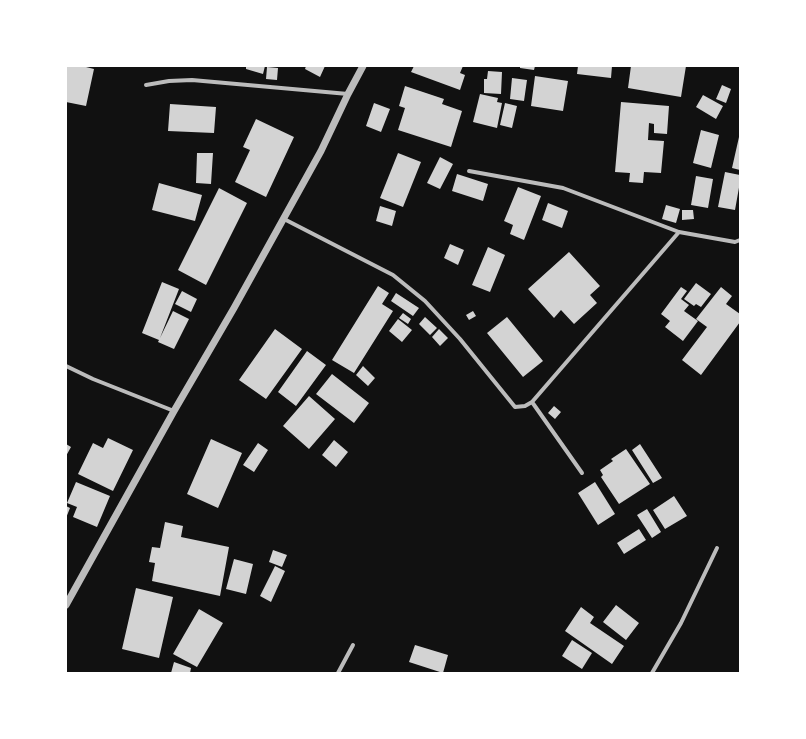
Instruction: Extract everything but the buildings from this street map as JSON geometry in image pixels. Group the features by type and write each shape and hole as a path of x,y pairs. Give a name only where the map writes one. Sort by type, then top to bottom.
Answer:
{"street":[{"path":"66,605 321,151 363,66"},
{"path":"146,85 168,81 192,80 348,94"},
{"path":"469,171 563,188 679,232 735,242 740,240"},
{"path":"284,218 393,275 425,301 455,333 515,407 525,406 532,402 679,232"},
{"path":"66,366 93,379 174,411"},
{"path":"532,402 582,474"},
{"path":"652,673 681,623 717,548"},
{"path":"338,673 352,645"}]}
